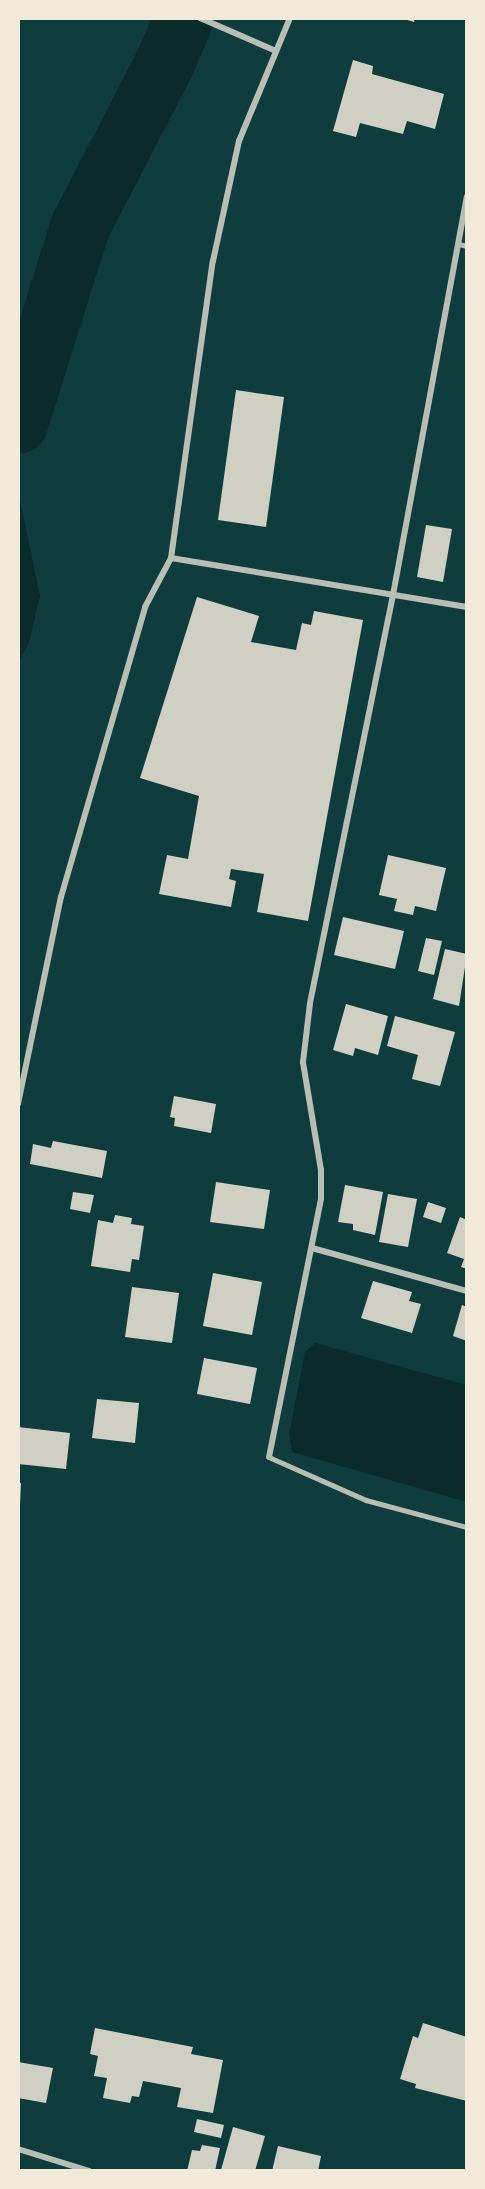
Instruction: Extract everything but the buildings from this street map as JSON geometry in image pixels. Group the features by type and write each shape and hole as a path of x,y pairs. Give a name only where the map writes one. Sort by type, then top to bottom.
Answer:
{"street":[{"path":"200,18 276,51"},
{"path":"18,1104 61,897 145,607 171,558 215,250 239,141 290,18"},
{"path":"269,1457 321,1199 321,1170 303,1062 307,1026 393,595 467,197"},
{"path":"171,558 467,607"},
{"path":"312,1248 467,1292"},
{"path":"18,2149 89,2171"}],"lane":[{"path":"459,244 467,246"},
{"path":"269,1457 366,1500 467,1527"}],"water":[{"path":"18,490 40,596 29,643 18,664"},
{"path":"315,1343 467,1385 467,1502 292,1452 289,1434 305,1352"}],"waterway":[{"path":"18,424 80,227 165,63 184,18"}]}
